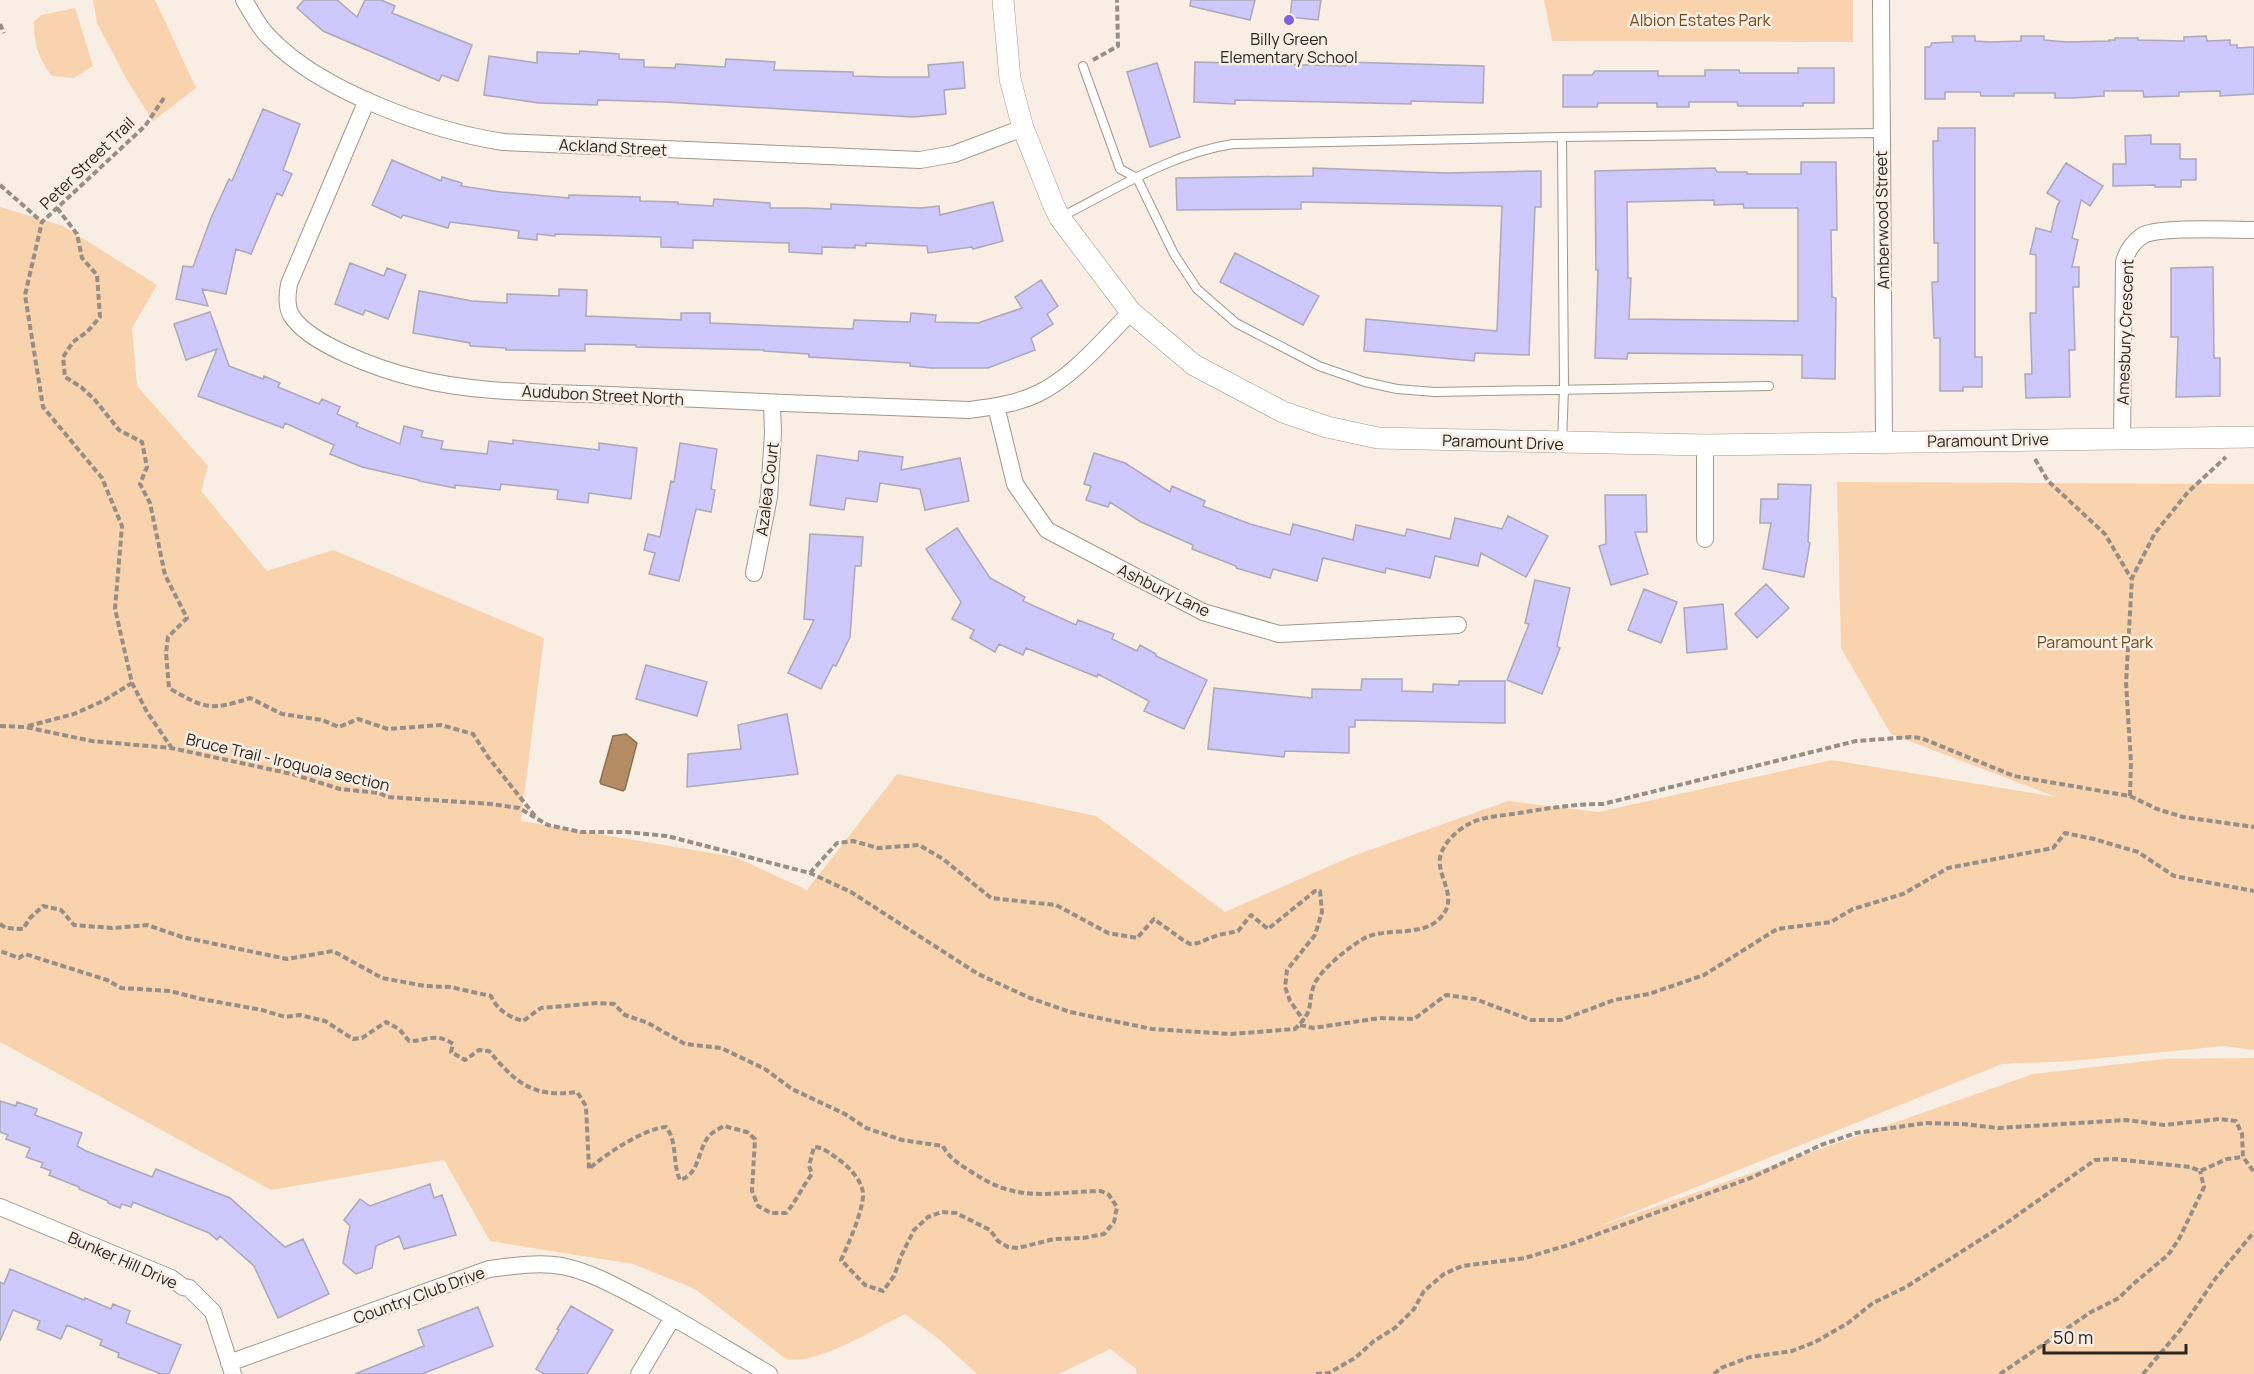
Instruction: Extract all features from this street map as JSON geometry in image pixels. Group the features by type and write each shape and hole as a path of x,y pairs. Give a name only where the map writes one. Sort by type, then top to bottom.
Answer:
{"street":[{"name":"Ackland Street","path":"244,0 269,38 293,58 332,84 441,128 478,138 503,142 920,160 954,154 1023,128"},
{"name":"Paramount Drive","path":"1003,0 1010,79 1023,128 1060,218 1131,312 1194,365 1283,412 1327,428 1378,438 1562,444 1705,445 2251,437"},
{"name":"Amberwood Street","path":"1881,0 1884,441"},
{"name":"Audubon Street North","path":"367,100 289,284 287,300 290,314 317,340 364,362 415,378 462,387 521,392 772,404 969,410 1024,399 1052,384 1087,356 1131,312"},
{"name":"Amesbury Crescent","path":"2122,438 2126,252 2142,236 2158,231 2254,230"},
{"name":"Azalea Court","path":"754,573 769,496 773,433 772,404"},
{"name":"Ashbury Lane","path":"996,406 1015,484 1047,530 1203,612 1279,634 1458,625"},
{"path":"1705,445 1705,538"},
{"name":"Bunker Hill Drive","path":"0,1207 171,1278 183,1287 189,1288 213,1312 231,1368"},
{"name":"Country Club Drive","path":"231,1368 489,1269 519,1265 560,1266 587,1273 673,1317 769,1374"},
{"path":"639,1374 673,1317"}],"lane":[{"path":"1083,66 1120,169 1137,178 1174,254 1197,290 1236,323 1319,366 1365,382 1397,389 1435,392 1769,386"},
{"path":"1060,218 1186,155 1212,147 1233,144 1881,133"},
{"path":"1562,137 1564,388 1562,444"}],"path":[{"path":"1083,66 1118,46 1118,0"},
{"path":"0,24 4,33"},
{"name":"Peter Street Trail","path":"164,98 145,126 42,222 25,296 43,407 102,478 122,526 115,609 132,683 147,712 171,748"},
{"path":"0,185 42,222"},
{"path":"57,208 77,234 82,258 97,275 100,317 87,332 73,342 63,357 65,377 95,400 119,430 142,442 147,468 140,484 150,503 165,574 187,618 168,637 166,653 169,688 211,707 250,698 282,714 322,720 339,726 358,719 388,729 441,725 473,734 488,757 537,819"},
{"path":"2130,796 2131,763 2126,683 2132,578 2155,533 2188,492 2251,437"},
{"path":"2022,439 2048,481 2105,534 2132,578"},
{"path":"25,727 74,714 132,683"},
{"name":"Bruce Trail - Iroquoia section","path":"0,726 25,727 92,741 171,748 292,774 340,789 379,793 388,797 519,808 548,825 581,832 626,832 667,836 810,873 851,892 978,974 1030,998 1070,1012 1132,1026 1220,1033 1284,1031 1295,1029 1299,1025 1313,1028 1380,1018 1414,1019 1446,995 1475,999 1531,1020 1561,1020 1614,1000 1649,994 1704,975 1777,930 1831,922 1853,909 1903,894 1948,868 2053,848 2065,833 2138,852 2174,876 2254,891"},
{"path":"1299,1025 1304,1021 1311,1006 1315,982 1341,954 1365,937 1428,927 1445,913 1448,891 1440,866 1441,852 1455,833 1470,823 1486,818 1572,804 1603,804 1856,741 1921,738 2014,776 2130,796 2157,809 2183,817 2254,827"},
{"path":"810,873 837,843 853,841 878,848 919,845 944,859 991,898 1056,905 1108,933 1137,938 1155,919 1190,944 1198,944 1218,935 1238,931 1251,915 1268,929 1315,891 1320,891 1322,912 1315,935 1287,970 1286,987 1290,1001 1304,1021"},
{"path":"0,924 6,928 23,929 30,918 43,906 61,910 74,925 112,928 147,925 182,937 287,959 333,951 382,978 425,986 450,987 491,996 495,1005 511,1017 523,1021 541,1008 598,1003 614,1004 626,1014 648,1023 685,1044 721,1048 765,1069 792,1089 845,1114 866,1128 902,1140 943,1146 948,1156 981,1179 1001,1188 1018,1194 1042,1195 1101,1191 1109,1195 1117,1207 1114,1222 1104,1234 1083,1238 1054,1239 1018,1248 1008,1247 998,1241 990,1230 956,1213 942,1212 928,1217 914,1230 894,1276 883,1290 865,1285 841,1260 857,1221 863,1193 857,1179 840,1161 820,1147 814,1148 809,1166 812,1174 800,1189 797,1200 786,1213 771,1213 758,1206 752,1191 755,1139 747,1132 724,1126 712,1133 701,1149 695,1169 686,1179 680,1180 676,1171 672,1134 666,1127 659,1127 630,1139 599,1159 589,1169 586,1106 577,1092 559,1095 526,1087 514,1079 489,1051 479,1050 465,1060 451,1052 453,1044 446,1039 433,1036 421,1041 409,1041 399,1029 386,1022 362,1038 353,1039 325,1021 300,1015 285,1017 170,991 121,988 107,980 53,962 25,954 19,958 0,951"},
{"path":"1316,1374 1329,1373 1355,1358 1374,1341 1395,1328 1414,1309 1424,1291 1444,1274 1462,1266 1525,1258 1568,1245 1753,1177 1821,1144 1856,1133 1926,1123 1998,1128 2126,1120 2164,1125 2219,1119 2236,1121 2242,1134 2244,1157 2254,1172"},
{"path":"1714,1374 1721,1368 1750,1357 1792,1351 1815,1342 1848,1323 1873,1303 1906,1287 2005,1224 2095,1160 2115,1159 2190,1167 2200,1171 2227,1159 2244,1157"},
{"path":"2000,1374 2091,1312 2119,1298 2168,1255 2179,1239 2204,1187 2200,1171"},
{"path":"2143,1374 2181,1329 2215,1279 2254,1232"}],"green space":[{"path":"93,0 155,0 196,88 153,121 127,80 97,23"},
{"name":"Albion Estates Park","path":"1544,0 1853,0 1853,42 1552,41"},
{"path":"75,8 93,66 74,78 52,76 38,50 34,22 41,15"},
{"name":"Paramount Park","path":"0,207 63,226 157,285 132,328 137,386 208,466 201,491 267,571 333,550 544,638 521,821 735,857 807,890 897,774 1096,816 1225,912 1350,857 1508,801 1599,812 1832,760 2056,797 1891,734 1841,648 1837,482 2254,484 2254,1050 2224,1046 2071,1061 2002,1064 1592,1229 2033,1074 2164,1059 2254,1058 2254,1374 1137,1374 1136,1369 1110,1349 1059,1374 977,1374 940,1340 905,1314 829,1352 799,1360 786,1359 695,1289 633,1264 490,1241 444,1160 271,1190 0,1042"}],"shaded area":[{"path":"626,734 637,743 623,791 600,782 613,736"}],"building":[{"path":"304,0 337,0 357,17 365,0 381,0 395,6 392,13 472,45 458,81 442,75 439,81 323,31 297,8"},
{"path":"1191,0 1255,0 1250,20 1190,6"},
{"path":"1292,0 1321,0 1318,20 1290,17"},
{"path":"1952,36 1975,36 1975,41 1990,42 2021,41 2021,36 2044,36 2044,40 2067,42 2109,41 2115,38 2184,41 2184,37 2206,36 2207,41 2230,40 2230,45 2237,45 2237,48 2254,47 2254,94 2220,96 2220,91 2179,92 2179,96 2144,97 2143,91 2104,91 2104,96 2055,98 2055,93 1981,96 1980,92 1945,92 1945,99 1925,99 1925,47 1930,47 1932,43 1953,42"},
{"path":"580,51 619,54 619,59 644,60 644,67 675,68 676,64 725,67 726,59 775,62 774,70 853,72 853,76 885,77 929,77 928,65 963,62 965,88 944,90 946,114 913,117 665,102 598,100 597,105 539,103 484,95 489,56 537,63 537,52 579,54"},
{"path":"1195,62 1346,66 1346,62 1484,66 1483,103 1411,101 1411,104 1235,100 1235,104 1194,102"},
{"path":"1157,63 1180,137 1150,147 1127,72"},
{"path":"1798,68 1834,68 1834,103 1803,103 1803,106 1738,106 1737,102 1689,102 1689,107 1657,107 1657,103 1598,103 1597,107 1563,107 1563,75 1592,75 1595,71 1658,71 1658,76 1705,76 1705,70 1739,70 1740,73 1798,73"},
{"path":"263,109 300,124 283,170 292,174 282,196 277,193 251,254 236,249 226,294 202,289 208,306 176,299 183,266 193,267 211,218 229,179 232,181"},
{"path":"1938,128 1975,128 1975,357 1982,357 1982,387 1963,387 1963,391 1940,391 1940,338 1934,338 1932,282 1938,282 1938,243 1934,243 1933,141 1938,141"},
{"path":"2151,135 2151,144 2180,144 2180,159 2196,159 2196,180 2181,180 2181,187 2113,186 2113,164 2126,164 2125,136"},
{"path":"392,160 441,181 442,177 462,183 461,186 569,198 569,195 640,197 640,201 713,206 714,199 770,203 770,208 831,209 831,204 920,208 939,206 940,215 993,202 1003,241 973,249 972,247 928,253 927,246 866,243 866,246 855,245 855,248 822,247 822,254 789,252 789,243 693,240 693,248 661,247 661,237 537,234 537,240 518,238 519,231 450,222 448,228 403,215 401,218 372,205"},
{"path":"1801,162 1836,162 1837,230 1831,230 1832,297 1836,298 1835,379 1802,378 1802,355 1628,353 1627,359 1595,358 1598,270 1596,270 1595,171 1715,168 1717,172 1801,174","holes":["1714,200 1714,205 1743,204 1744,208 1798,208 1798,321 1629,319 1631,278 1628,278 1627,202"]},
{"path":"2066,163 2103,186 2090,206 2081,200 2072,238 2078,240 2072,267 2079,267 2079,287 2073,287 2075,350 2069,350 2070,397 2026,398 2025,374 2032,374 2030,313 2036,313 2036,255 2030,254 2036,228 2051,232 2060,201 2047,193"},
{"path":"1313,168 1447,173 1541,171 1541,207 1535,207 1529,355 1475,353 1474,361 1364,351 1366,319 1497,331 1502,206 1301,202 1301,209 1177,210 1176,178 1313,176"},
{"path":"1235,253 1319,296 1303,325 1220,282"},
{"path":"350,263 384,276 387,268 406,275 388,319 365,310 363,315 335,304"},
{"path":"2213,267 2214,358 2220,358 2220,396 2176,397 2178,337 2171,337 2171,268"},
{"path":"1041,280 1058,306 1047,314 1053,324 1031,338 1035,350 988,368 931,368 910,366 910,363 809,357 809,354 764,350 636,347 636,345 585,344 585,351 506,350 506,348 470,346 470,343 413,333 419,291 472,301 507,303 507,294 559,296 559,289 587,290 586,316 681,320 681,313 710,313 710,323 853,329 854,320 910,322 911,313 936,315 935,322 978,323 1022,308 1015,297"},
{"path":"210,312 229,366 263,379 264,376 280,383 278,387 319,404 322,399 340,407 337,414 358,423 356,426 400,444 404,426 423,431 421,437 443,441 441,449 487,454 489,441 513,444 513,440 599,450 599,443 637,448 631,499 589,493 588,503 557,499 558,490 501,484 500,490 455,485 455,488 419,481 362,467 330,454 334,445 285,423 283,428 198,396 217,349 186,360 174,324"},
{"path":"680,443 717,449 711,489 715,490 711,512 696,509 679,581 649,574 655,553 644,550 648,534 660,537 671,481 674,482"},
{"path":"859,451 903,457 901,470 960,458 969,501 925,510 920,489 880,483 877,502 846,498 844,510 810,505 817,455 858,461"},
{"path":"1094,453 1125,463 1170,492 1172,486 1205,501 1203,506 1250,524 1290,535 1293,524 1353,540 1356,525 1405,536 1407,529 1450,539 1455,518 1502,529 1508,516 1548,536 1526,577 1481,553 1478,566 1435,556 1430,578 1386,568 1385,573 1323,558 1317,581 1273,569 1270,578 1236,568 1236,566 1192,549 1193,545 1141,522 1110,502 1108,507 1086,500 1091,486 1084,484"},
{"path":"1778,484 1811,485 1808,542 1810,543 1804,577 1763,569 1771,523 1760,523 1761,499 1778,499"},
{"path":"1605,495 1646,495 1647,532 1635,532 1648,574 1611,585 1599,546 1606,544"},
{"path":"957,528 990,578 1025,597 1023,601 1076,625 1078,620 1114,634 1112,639 1137,651 1140,645 1156,656 1207,680 1184,729 1144,711 1149,701 1098,674 1097,677 1026,648 1023,655 999,644 995,652 970,638 974,630 952,619 961,602 926,549"},
{"path":"810,534 863,537 861,566 855,566 850,637 836,666 833,665 821,689 788,673 814,620 804,619"},
{"path":"1535,580 1570,588 1557,646 1560,648 1542,694 1507,680 1529,624 1525,623"},
{"path":"1766,584 1789,608 1757,638 1735,614"},
{"path":"1644,589 1677,602 1661,643 1628,630"},
{"path":"1723,604 1727,649 1687,653 1684,608"},
{"path":"646,665 707,682 697,716 636,699"},
{"path":"1362,679 1402,679 1402,691 1433,692 1433,684 1459,685 1459,681 1505,681 1505,723 1355,720 1355,727 1349,727 1349,753 1285,751 1284,757 1208,749 1214,688 1312,698 1312,689 1361,690"},
{"path":"787,714 798,774 687,787 688,754 741,749 738,725"},
{"path":"0,1101 16,1106 17,1102 37,1109 35,1115 82,1133 77,1146 86,1151 152,1177 156,1169 230,1198 285,1247 303,1239 329,1294 278,1318 254,1266 220,1236 217,1240 209,1233 133,1202 131,1207 122,1204 120,1208 49,1175 51,1171 41,1167 43,1163 26,1157 30,1148 6,1139 8,1135 0,1132"},
{"path":"430,1184 434,1198 442,1195 456,1235 404,1249 399,1236 376,1246 372,1268 356,1274 343,1263 350,1226 344,1220 360,1199 370,1206"},
{"path":"10,1269 84,1300 85,1298 111,1309 113,1304 130,1311 126,1323 181,1345 169,1374 161,1374 118,1357 119,1353 100,1345 102,1340 67,1325 61,1339 37,1329 40,1321 13,1310 0,1341 0,1282 4,1284"},
{"path":"571,1306 613,1330 587,1374 544,1374 536,1369"},
{"path":"478,1307 493,1346 422,1374 355,1374 424,1346 418,1330"}],"place":[{"name":"Billy Green Elementary School","path":"1289,20"}]}
